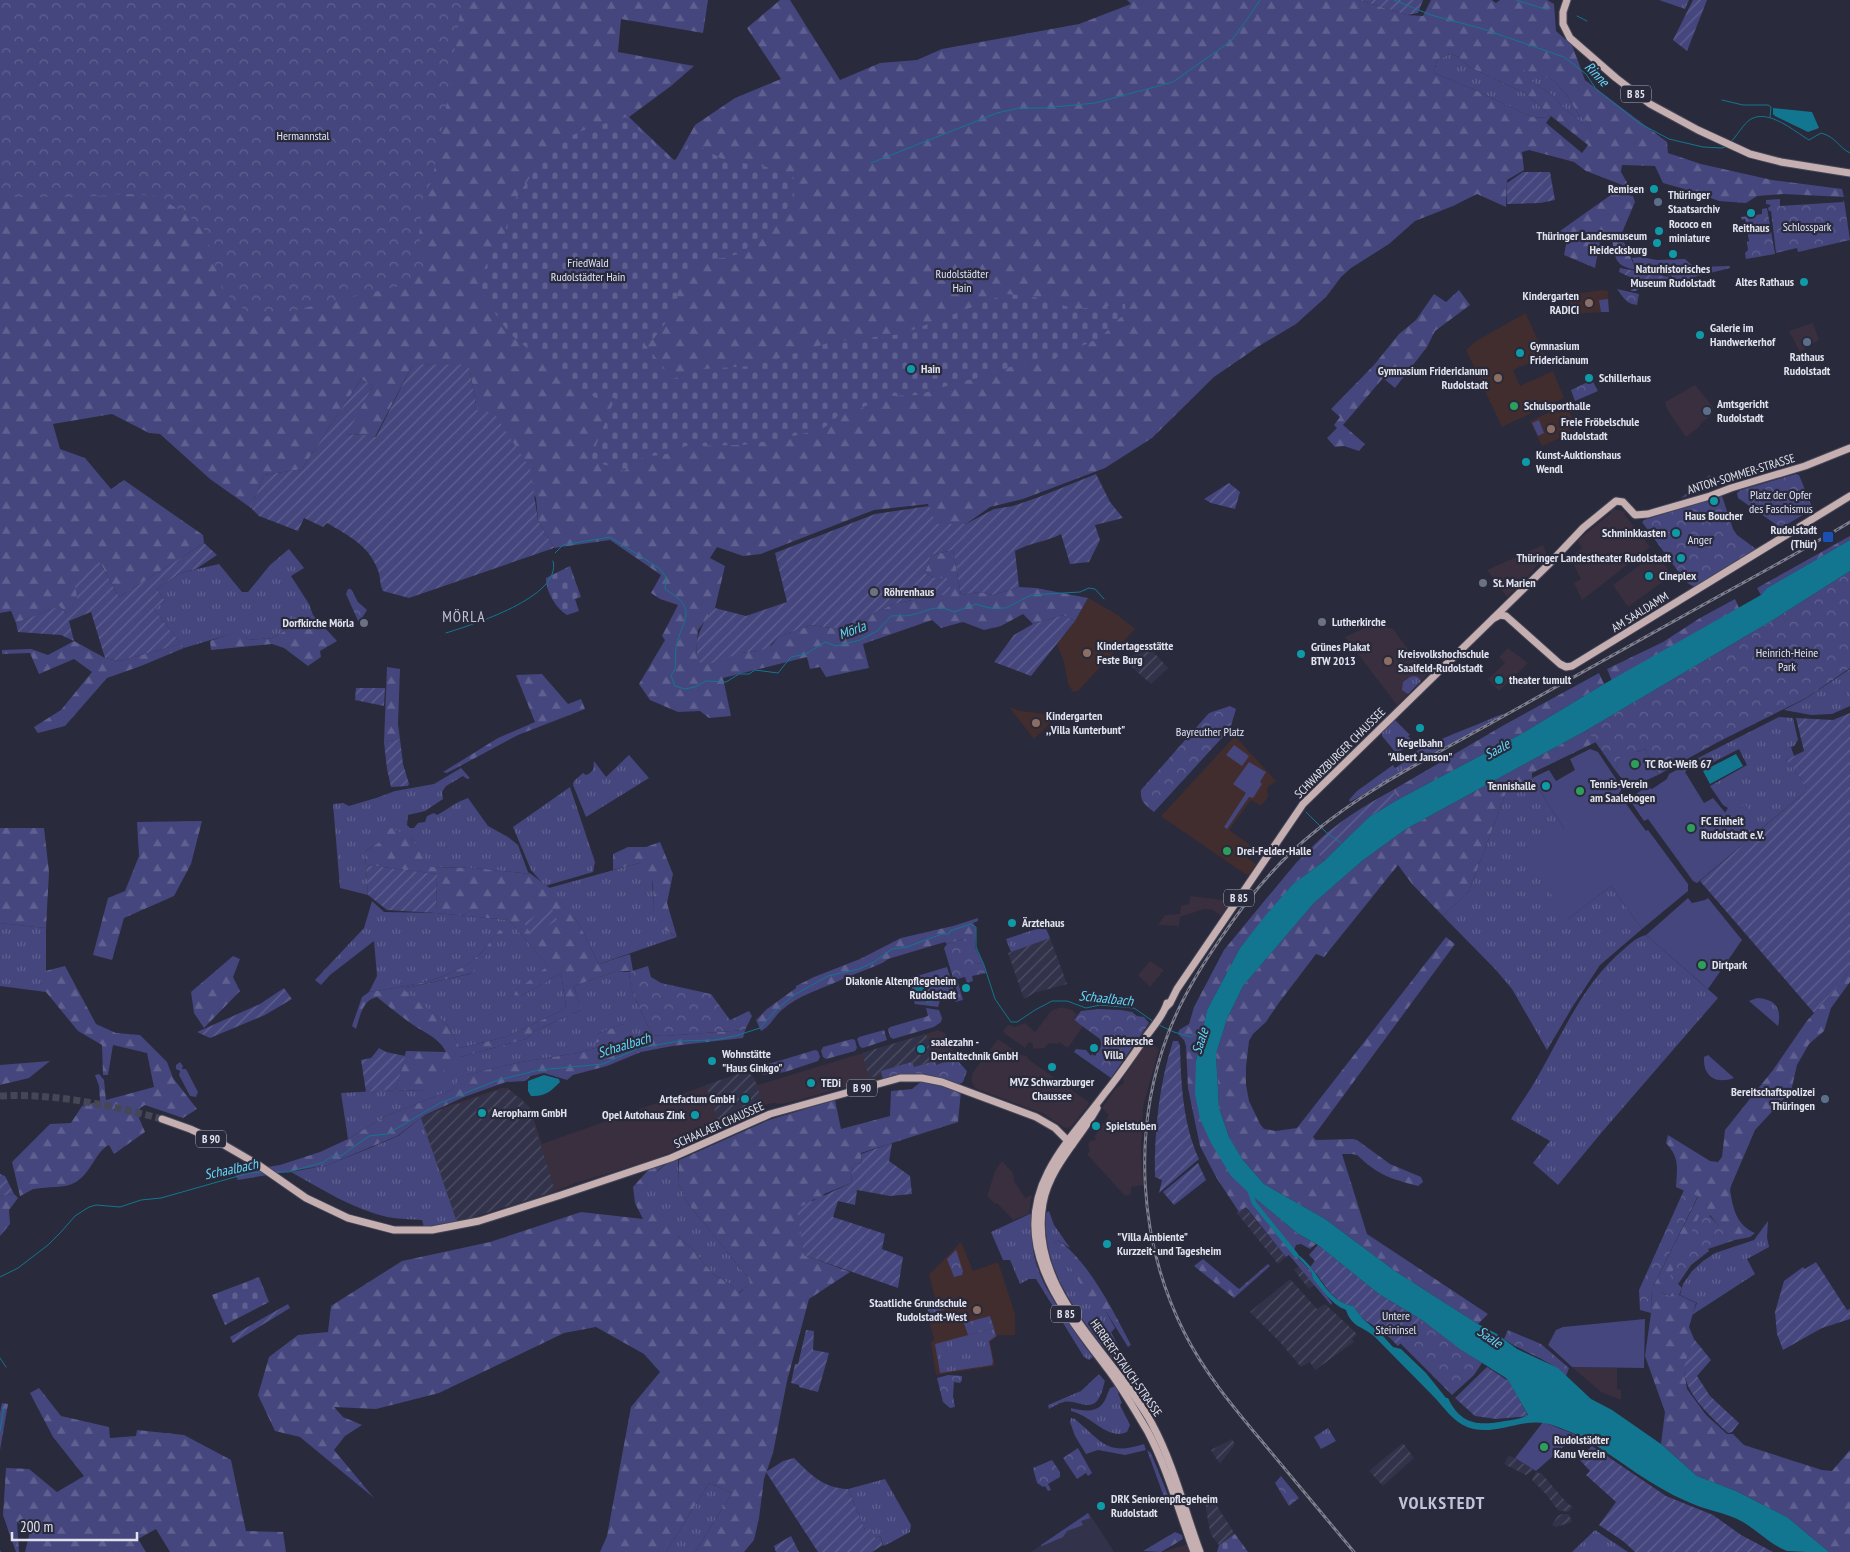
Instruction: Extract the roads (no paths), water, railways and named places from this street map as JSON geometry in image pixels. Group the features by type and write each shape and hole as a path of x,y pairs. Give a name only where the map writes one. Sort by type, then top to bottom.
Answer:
{"main road":[{"name":"B 85","path":"1567,0 1563,12 1563,24 1570,38 1650,104 1674,118 1728,144 1768,159 1850,173"},
{"name":"ANTON-SOMMER-STRASSE","path":"1556,557 1590,522 1616,501 1623,502 1633,514 1638,515 1710,496 1804,466 1850,448"},
{"name":"AM SAALDAMM","path":"1508,617 1560,664 1568,667 1576,664 1850,496"},
{"name":"SCHWARZBURGER CHAUSSEE","path":"1070,1143 1155,1023 1166,1006 1167,1001 1304,804 1556,557"},
{"path":"1490,621 1498,615 1508,617 1505,608 1509,602"},
{"name":"SCHAALAER CHAUSSEE","path":"162,1120 204,1135 257,1164 306,1198 333,1212 366,1224 394,1230 432,1230 479,1221 666,1160 770,1114 900,1078 922,1078 936,1081 1012,1108 1050,1124 1070,1143"},
{"name":"HERBERT-STAUCH-STRASSE","path":"1070,1143 1045,1196 1042,1223 1045,1256 1055,1282 1067,1304 1124,1381 1157,1434 1174,1472 1200,1552"},
{"name":"HERBERT-STAUCH-STRASSE","path":"1070,1143 1048,1171 1038,1195 1036,1230 1039,1256 1047,1279 1058,1301 1125,1393 1148,1433 1163,1466 1194,1552"},
{"path":"1151,1424 1148,1433 1157,1434"}],"water":[{"path":"1773,108 1812,112 1819,128 1808,132 1775,116"},
{"name":"Saale","path":"1850,540 1850,571 1773,620 1587,730 1406,829 1362,861 1314,903 1243,986 1227,1019 1216,1054 1219,1108 1229,1137 1243,1160 1264,1184 1325,1219 1395,1271 1497,1334 1517,1349 1558,1368 1591,1399 1612,1410 1661,1444 1697,1476 1736,1491 1787,1517 1829,1552 1787,1551 1775,1545 1743,1522 1673,1495 1648,1481 1589,1441 1564,1429 1543,1423 1532,1423 1486,1430 1474,1429 1455,1420 1371,1333 1351,1320 1346,1310 1328,1296 1313,1279 1311,1271 1293,1252 1309,1265 1334,1297 1343,1303 1353,1306 1363,1319 1393,1347 1401,1349 1426,1373 1459,1414 1479,1423 1514,1420 1528,1415 1506,1378 1460,1349 1422,1320 1379,1294 1318,1245 1297,1233 1231,1176 1211,1143 1200,1119 1195,1094 1196,1061 1207,1010 1240,948 1293,884 1324,861 1369,817 1521,734 1604,684 1761,595 1767,588"},
{"path":"1736,754 1743,766 1710,784 1703,771"},
{"path":"939,977 943,979 943,981 939,982 941,984 950,985 950,987 946,988 944,986 940,988 934,985 928,988 926,992 936,995 934,1001 926,1003 928,998 921,993 913,991 916,982 922,983 930,979 934,981"},
{"path":"544,1075 559,1079 560,1082 547,1093 540,1096 531,1096 528,1091 528,1081"}],"waterway":[{"path":"871,163 997,113 1019,108 1043,108 1095,103 1173,82 1231,41 1260,0"},
{"name":"Rinne","path":"1394,0 1431,15 1480,28 1564,57 1586,74 1596,89 1639,123 1669,139 1703,147 1722,148 1727,146"},
{"name":"Rinne","path":"1516,0 1548,10"},
{"name":"Rinne","path":"1577,16 1587,21"},
{"name":"Rinne","path":"1722,100 1743,105 1768,105 1771,107 1770,117"},
{"name":"Rinne","path":"1730,143 1751,119 1766,117 1781,122 1809,140 1821,133 1826,135 1850,153"},
{"name":"Mörla","path":"555,553 563,545 610,537 659,568 666,577 665,589 683,603 686,609 686,616 676,649 676,666 671,676 675,686 685,689 695,687 706,681 726,682 739,674 749,674 755,670 778,673 791,657 806,654 825,642 836,646 860,640 877,631 891,616 908,616 937,608 954,612 976,604 989,608 1006,608 1031,595 1080,592 1089,588 1095,589 1104,599"},
{"name":"Mörla","path":"446,633 513,608 530,597 544,586 552,574 553,561"},
{"path":"1306,812 1327,833 1341,843"},
{"name":"Schaalbach","path":"275,1172 289,1172 324,1162 332,1156 341,1156 369,1136 387,1134 440,1103 498,1080 539,1070 603,1064 639,1048 679,1041 714,1040 760,1028 776,1010 794,995 828,976 859,969 874,962 892,949 907,947 942,934 949,934 950,931 971,924 976,927 976,947 995,999 1011,1022 1017,1022 1052,1001 1067,1001 1086,1008 1100,1005 1134,1008 1154,1022"},
{"name":"Schaalbach","path":"1159,1025 1191,1037 1201,1030"},
{"name":"Schaalbach","path":"0,1277 18,1268 48,1245 75,1216 89,1207 96,1205 120,1207 141,1200 161,1198 249,1173 263,1172"},
{"path":"1249,1189 1254,1203 1296,1255"},
{"path":"0,1358 6,1367"},
{"path":"0,1431 4,1407"}],"tunnel":[{"path":"0,1096 61,1098 122,1109 162,1119"}],"railway":[{"path":"1354,1552 1221,1391 1201,1362 1184,1332 1169,1297 1157,1260 1149,1223 1145,1184 1145,1146 1149,1108 1156,1071 1179,1008 1206,961 1252,896 1286,857 1333,817 1400,774 1850,522"}],"place":[{"name":"Remisen","path":"1654,189"},
{"name":"Thüringer Staatsarchiv","path":"1658,202"},
{"name":"Reithaus","path":"1751,213"},
{"name":"Rococo en miniature","path":"1659,231"},
{"name":"Thüringer Landesmuseum Heidecksburg","path":"1657,243"},
{"name":"Naturhistorisches Museum Rudolstadt","path":"1673,254"},
{"name":"Altes Rathaus","path":"1804,282"},
{"name":"Kindergarten RADICI","path":"1589,303"},
{"name":"Galerie im Handwerkerhof","path":"1700,335"},
{"name":"Rathaus Rudolstadt","path":"1807,342"},
{"name":"Gymnasium Fridericianum","path":"1520,353"},
{"name":"Hain","path":"911,369"},
{"name":"Gymnasium Fridericianum Rudolstadt","path":"1498,378"},
{"name":"Schillerhaus","path":"1589,378"},
{"name":"Schulsporthalle","path":"1514,406"},
{"name":"Amtsgericht Rudolstadt","path":"1707,411"},
{"name":"Freie Fröbelschule Rudolstadt","path":"1551,429"},
{"name":"Kunst-Auktionshaus Wendl","path":"1526,462"},
{"name":"Haus Boucher","path":"1714,501"},
{"name":"Schminkkasten","path":"1676,533"},
{"name":"Rudolstadt (Thür)","path":"1828,537"},
{"name":"Thüringer Landestheater Rudolstadt","path":"1681,558"},
{"name":"Cineplex","path":"1649,576"},
{"name":"St. Marien","path":"1483,583"},
{"name":"Röhrenhaus","path":"874,592"},
{"name":"Lutherkirche","path":"1322,622"},
{"name":"Dorfkirche Mörla","path":"364,623"},
{"name":"Kindertagesstätte Feste Burg","path":"1087,653"},
{"name":"Grünes Plakat BTW 2013","path":"1301,654"},
{"name":"Kreisvolkshochschule Saalfeld-Rudolstadt","path":"1388,661"},
{"name":"theater tumult","path":"1499,680"},
{"name":"Kindergarten ,,Villa Kunterbunt\"","path":"1036,723"},
{"name":"Kegelbahn \"Albert Janson\"","path":"1420,728"},
{"name":"TC Rot-Weiß 67","path":"1635,764"},
{"name":"Tennishalle","path":"1546,786"},
{"name":"Tennis-Verein am Saalebogen","path":"1580,791"},
{"name":"FC Einheit Rudolstadt e.V.","path":"1691,828"},
{"name":"Drei-Felder-Halle","path":"1227,851"},
{"name":"Ärztehaus","path":"1012,923"},
{"name":"Dirtpark","path":"1702,965"},
{"name":"Diakonie Altenpflegeheim Rudolstadt","path":"966,988"},
{"name":"Richtersche Villa","path":"1094,1048"},
{"name":"saalezahn - Dentaltechnik GmbH","path":"921,1049"},
{"name":"Wohnstätte \"Haus Ginkgo\"","path":"712,1061"},
{"name":"MVZ Schwarzburger Chaussee","path":"1052,1067"},
{"name":"TEDi","path":"811,1083"},
{"name":"Artefactum GmbH","path":"745,1099"},
{"name":"Bereitschaftspolizei Thüringen","path":"1825,1099"},
{"name":"Aeropharm GmbH","path":"482,1113"},
{"name":"Opel Autohaus Zink","path":"695,1115"},
{"name":"Spielstuben","path":"1096,1126"},
{"name":"\"Villa Ambiente\" Kurzzeit- und Tagesheim","path":"1107,1244"},
{"name":"Staatliche Grundschule Rudolstadt-West","path":"977,1310"},
{"name":"Rudolstädter Kanu Verein","path":"1544,1447"},
{"name":"DRK Seniorenpflegeheim Rudolstadt","path":"1101,1506"}],"district":[{"name":"MÖRLA","path":"464,617"},
{"name":"VOLKSTEDT","path":"1442,1503"}],"park label":[{"name":"Hermannstal","path":"303,136"},
{"name":"Schlosspark","path":"1807,227"},
{"name":"FriedWald Rudolstädter Hain","path":"588,270"},
{"name":"Rudolstädter Hain","path":"962,281"},
{"name":"Platz der Opfer des Faschismus","path":"1781,502"},
{"name":"Anger","path":"1700,540"},
{"name":"Heinrich-Heine Park","path":"1787,660"},
{"name":"Bayreuther Platz","path":"1210,732"},
{"name":"Untere Steininsel","path":"1396,1323"}]}
